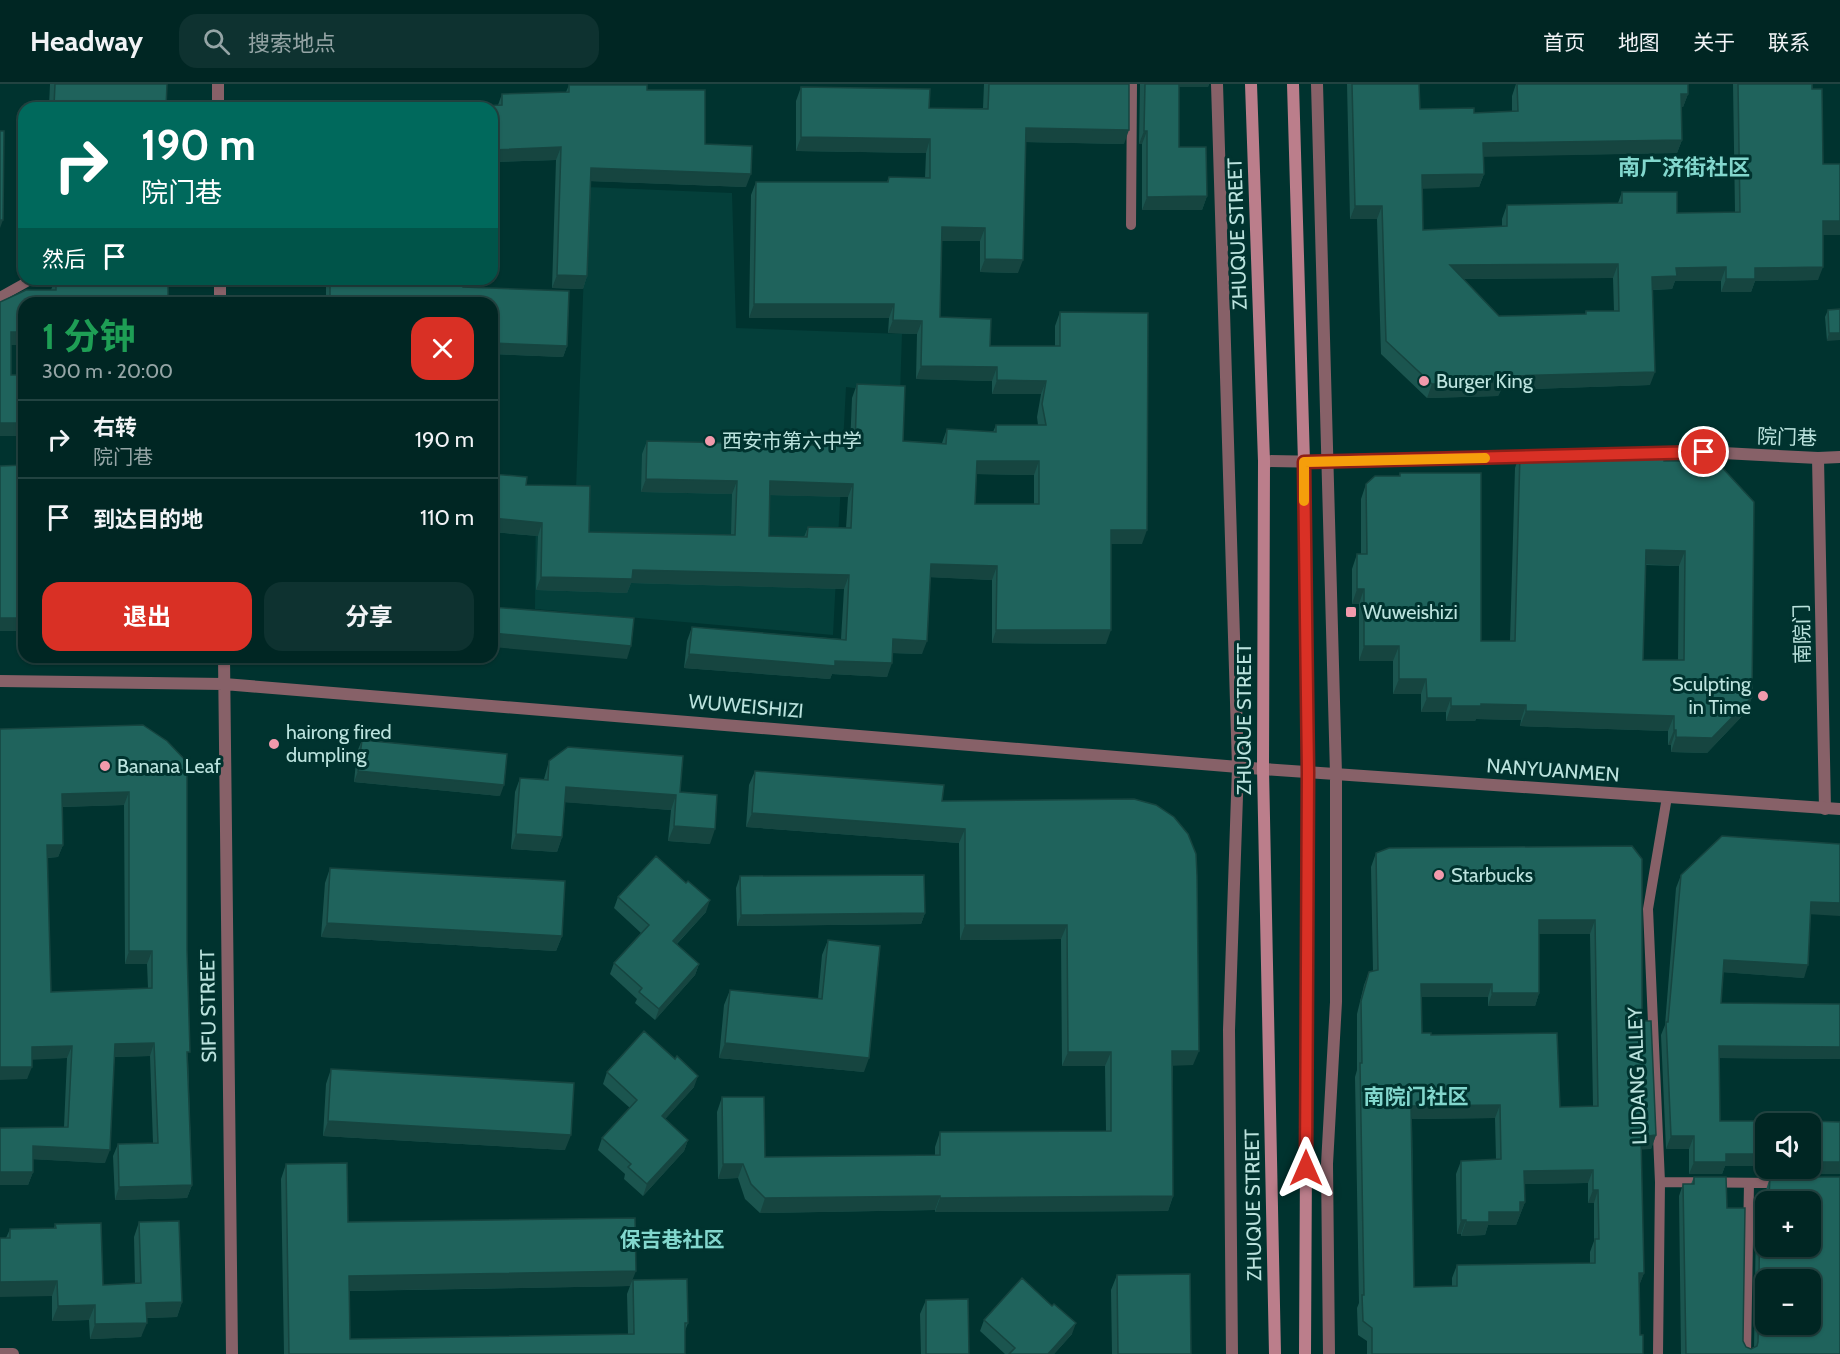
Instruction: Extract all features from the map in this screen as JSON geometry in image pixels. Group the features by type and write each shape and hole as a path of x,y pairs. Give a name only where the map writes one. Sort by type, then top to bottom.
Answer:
{"main road":[{"name":"ZHUQUE STREET","path":"1251,84 1264,461 1263,769 1275,1354"},
{"path":"1293,84 1304,462 1308,772 1305,1354"}],"street":[{"path":"218,84 218,102"},
{"path":"1217,84 1238,767 1228,1030 1232,1354"},
{"path":"1317,84 1336,774 1336,1002 1327,1164 1329,1354"},
{"name":"院门巷","path":"1264,461 1326,462 1704,452 1818,458 1840,457"},
{"name":"南院门","path":"1818,458 1825,809"},
{"name":"SIFU STREET","path":"224,663 232,1354"},
{"name":"WUWEISHIZI","path":"0,681 224,684 1263,769"},
{"name":"NANYUANMEN","path":"1263,769 1840,809"},
{"path":"0,1354 13,1354"}],"lane":[{"path":"1131,225 1132,84"},
{"path":"0,297 21,285"},
{"name":"LUDANG ALLEY","path":"1658,1354 1660,1182 1648,909 1667,797"},
{"path":"1660,1182 1794,1183"},
{"path":"1746,1354 1749,1183"}],"shaded area":[{"name":"西安市第六中学","path":"587,187 732,193 736,328 902,334 900,394 846,387 833,635 535,609 536,488 576,489"}],"building":[{"path":"55,84 167,84 166,102 54,102"},
{"path":"989,84 1129,84 1129,130 1026,128 1023,260 985,259 985,228 942,227 940,317 991,319 990,346 1060,346 1060,312 1148,313 1147,530 1111,530 1111,630 996,630 997,566 931,564 927,641 893,639 892,663 835,661 835,666 689,654 692,627 846,640 849,575 633,570 632,579 541,577 542,523 498,519 498,475 527,477 526,485 590,486 589,532 735,535 737,481 646,479 647,441 855,446 857,384 905,386 903,441 946,444 947,429 996,432 996,425 1046,425 1042,404 1046,381 997,380 997,367 921,366 922,321 893,320 894,304 754,304 756,182 888,182 889,177 930,178 930,139 801,137 801,87 930,89 929,108 988,109","holes":["977,461 1039,461 1039,504 975,504","770,481 853,484 851,528 808,527 807,537 769,536"]},
{"path":"1145,84 1179,84 1179,147 1206,147 1207,196 1147,197 1147,131 1144,131"},
{"path":"1352,84 1419,84 1420,109 1474,108 1474,113 1518,111 1517,84 1688,84 1688,94 1681,94 1682,140 1483,143 1484,174 1422,175 1423,230 1507,226 1507,205 1622,203 1622,192 1677,192 1677,213 1740,212 1738,84 1812,84 1812,89 1822,89 1823,164 1840,164 1840,221 1823,221 1823,267 1755,268 1755,279 1726,279 1726,267 1676,268 1677,276 1652,277 1655,372 1503,376 1503,382 1432,384 1386,341 1382,206 1355,206","holes":["1618,264 1619,311 1499,316 1450,265"]},
{"path":"569,85 647,85 647,90 705,90 705,144 752,146 751,174 591,168 587,276 557,275 561,147 498,150 498,105 502,105 502,94 569,92"},
{"path":"0,131 4,131 3,220 0,220"},
{"path":"56,285 168,285 168,297 18,297 18,332 11,332 11,375 18,375 18,423 0,423 0,302 26,290 56,290"},
{"path":"330,285 463,285 463,287 569,291 567,346 498,343 498,297 330,297"},
{"path":"1840,309 1840,333 1829,333 1828,310"},
{"path":"1520,453 1664,457 1664,461 1716,461 1754,502 1752,697 1712,738 1676,737 1674,716 1526,711 1526,705 1451,706 1451,698 1427,698 1426,679 1399,679 1399,646 1364,646 1364,589 1357,589 1357,554 1367,554 1366,484 1375,476 1400,476 1400,473 1481,473 1481,641 1515,641","holes":["1646,550 1685,551 1684,660 1643,660"]},
{"path":"18,465 18,618 0,618 0,466"},
{"path":"498,607 634,618 631,646 498,634"},
{"path":"143,725 167,741 187,762 187,950 190,1052 187,1052 192,1185 119,1187 118,1144 158,1143 154,1043 115,1044 110,1150 33,1146 33,1172 0,1172 0,1128 68,1127 72,1046 32,1047 32,1067 0,1067 0,729","holes":["129,792 129,951 152,951 152,988 51,992 47,845 63,845 62,794"]},
{"path":"362,740 507,754 504,785 358,771"},
{"path":"568,747 683,756 680,792 717,795 715,829 674,826 676,795 566,787 562,837 516,834 520,778 548,780 549,761"},
{"path":"755,771 944,785 942,801 1134,799 1156,805 1174,817 1188,834 1196,854 1199,1051 1172,1051 1173,1196 765,1198 751,1184 743,1164 723,1164 722,1097 764,1097 765,1157 940,1155 940,1132 1111,1131 1111,1052 1068,1052 1067,925 965,925 965,829 752,813"},
{"path":"1722,836 1840,844 1840,903 1811,902 1808,965 1724,960 1721,1003 1840,1004 1840,1047 1719,1046 1720,1121 1755,1121 1755,1154 1726,1154 1726,1162 1694,1162 1694,1136 1671,1136 1666,1022 1668,1022 1681,875"},
{"path":"1632,846 1642,859 1642,1021 1651,1021 1656,1135 1641,1137 1644,1273 1639,1273 1640,1335 1643,1335 1643,1354 1372,1354 1372,1328 1363,1321 1362,1295 1364,1295 1361,1001 1369,972 1378,970 1376,853 1389,848","holes":["1539,920 1595,920 1598,1106 1560,1107 1557,1033 1431,1035 1431,1033 1422,1033 1421,984 1492,984 1492,993 1539,993","1500,1105 1501,1159 1461,1161 1461,1220 1489,1222 1489,1212 1520,1212 1520,1202 1525,1202 1524,1171 1593,1170 1593,1190 1598,1190 1599,1239 1595,1239 1595,1263 1457,1265 1457,1286 1414,1287 1411,1106"]},
{"path":"656,856 686,883 688,881 710,900 673,941 699,964 659,1009 639,992 642,988 614,963 649,925 618,897"},
{"path":"330,868 565,881 562,936 327,923"},
{"path":"924,875 925,913 741,915 740,876"},
{"path":"828,940 880,946 869,1058 725,1043 730,990 822,999"},
{"path":"644,1031 675,1059 677,1056 698,1076 662,1116 688,1140 647,1184 628,1167 631,1164 602,1138 637,1100 607,1072"},
{"path":"331,1069 574,1083 571,1135 328,1121"},
{"path":"1821,1121 1840,1122 1840,1162 1821,1162"},
{"path":"347,1163 348,1222 635,1218 636,1271 349,1276 350,1339 634,1334 633,1280 687,1279 688,1323 685,1323 685,1354 289,1354 286,1164"},
{"path":"1694,1177 1726,1177 1727,1208 1745,1208 1743,1341 1746,1347 1751,1349 1757,1346 1758,1335 1821,1335 1821,1269 1759,1269 1759,1257 1821,1257 1821,1191 1769,1191 1770,1179 1840,1177 1840,1354 1686,1354 1683,1184 1694,1184"},
{"path":"179,1221 182,1302 146,1303 147,1323 95,1324 95,1305 58,1306 57,1281 0,1282 0,1238 10,1238 10,1229 56,1228 55,1224 101,1223 103,1285 141,1283 139,1222"},
{"path":"1190,1274 1191,1354 1118,1354 1117,1275"},
{"path":"1022,1278 1052,1306 1054,1304 1076,1323 1048,1354 1009,1354 1015,1348 984,1320"},
{"path":"968,1299 969,1354 926,1354 926,1300"}],"slow traffic":[{"path":"1304,501 1304,462 1485,458"}],"place":[{"name":"Burger King","path":"1424,381"},
{"name":"西安市第六中学","path":"710,441"},
{"name":"Wuweishizi","path":"1351,612"},
{"name":"Sculpting in Time","path":"1763,696"},
{"name":"hairong fired dumpling","path":"274,744"},
{"name":"Banana Leaf","path":"105,766"},
{"name":"Starbucks","path":"1439,875"}],"district":[{"name":"南广济街社区","path":"1684,167"},
{"name":"南院门社区","path":"1416,1096"},
{"name":"保吉巷社区","path":"672,1239"}],"route":[{"path":"1306,1168 1308,772 1304,462 1704,452"}]}
